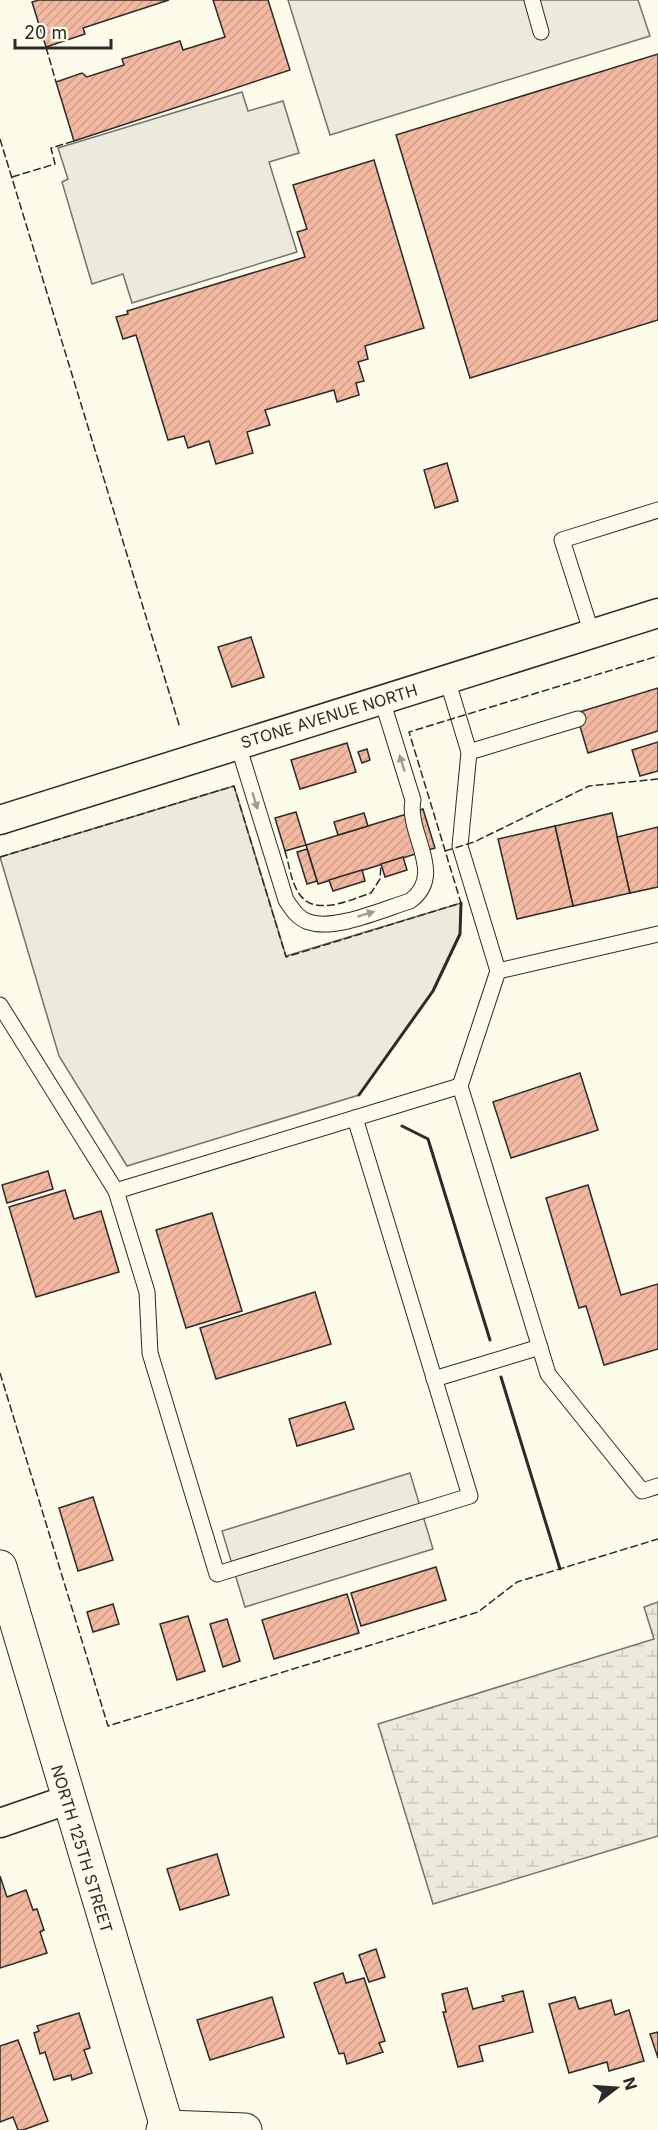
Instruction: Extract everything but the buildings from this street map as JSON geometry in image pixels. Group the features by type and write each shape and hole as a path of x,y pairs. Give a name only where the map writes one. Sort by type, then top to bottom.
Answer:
{"street":[{"name":"STONE AVENUE NORTH","path":"0,820 658,613"},
{"name":"NORTH 125TH STREET","path":"1,1575 166,2129"},
{"path":"0,1824 67,1800"},
{"path":"166,2129 245,2130"}],"lane":[{"path":"532,0 541,32"},
{"path":"592,634 562,540 658,510"},
{"path":"447,679 469,752 460,846 498,971 460,1086 548,1374 642,1491 658,1486"},
{"path":"238,745 286,900 296,915 309,922 330,925 410,901 420,893 427,881 426,865 410,813 413,800 382,700"},
{"path":"469,752 578,719"},
{"path":"498,971 658,934"},
{"path":"0,1005 116,1191 147,1292 150,1353 217,1574 470,1496 355,1118"},
{"path":"116,1191 460,1086"},
{"path":"434,1379 540,1347"}],"green space":[{"path":"658,1602 658,1836 433,1904 378,1724 654,1639 644,1607"}],"shaded area":[{"path":"288,0 638,0 650,36 330,135"},
{"path":"242,92 248,111 283,101 299,153 269,162 297,252 132,303 123,274 92,284 62,182 68,179 58,148"},
{"path":"234,786 286,956 461,903 460,934 433,991 359,1095 127,1166 59,1056 0,857"},
{"path":"410,1473 433,1549 245,1607 222,1531"}],"fence":[{"path":"46,47 56,82"},
{"path":"0,139 180,728"},
{"path":"12,177 55,164 51,148 74,141"},
{"path":"0,857 234,786 286,957 461,903 409,732 658,656"},
{"path":"445,851 474,842 589,786 658,779"},
{"path":"285,851 298,892 305,900 322,906 343,903 371,893 380,879 381,864"},
{"path":"0,1373 108,1726 478,1612 517,1582 658,1539"}],"wall":[{"path":"359,1095 433,991 460,934 461,903"},
{"path":"402,1126 428,1139 490,1340"},
{"path":"501,1377 560,1569"}]}
